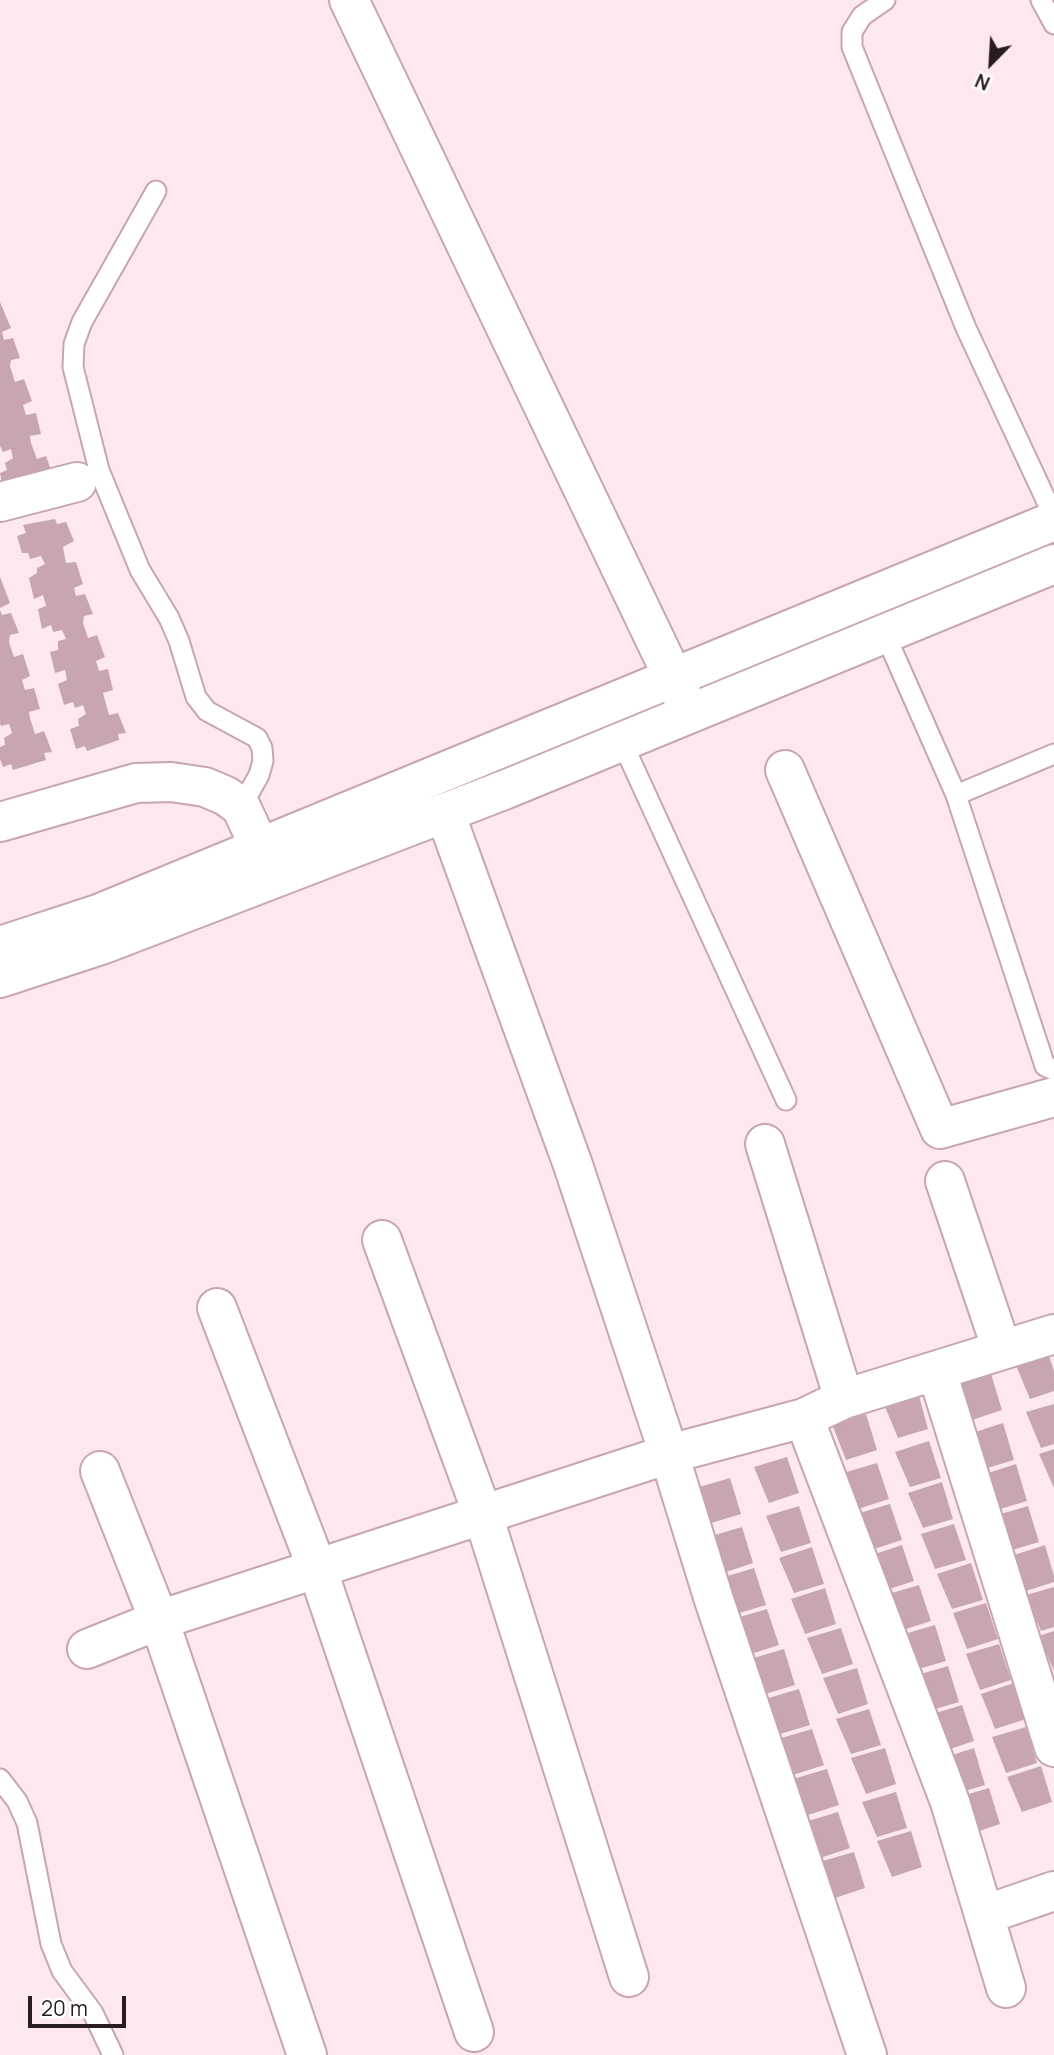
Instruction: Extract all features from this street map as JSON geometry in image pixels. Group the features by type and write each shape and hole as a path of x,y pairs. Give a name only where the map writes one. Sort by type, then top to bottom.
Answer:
{"street":[{"path":"349,0 691,715"},
{"path":"0,502 77,482"},
{"path":"0,946 98,914 1054,519"},
{"path":"0,978 104,944 445,813 691,715 1054,564"},
{"path":"785,770 940,1129 1054,1097"},
{"path":"0,822 136,783 171,782 205,787 226,796 241,807 260,848"},
{"path":"445,813 573,1165 669,1454 714,1600 867,2055"},
{"path":"765,1144 844,1399"},
{"path":"945,1181 1002,1350"},
{"path":"382,1240 483,1515 629,1977"},
{"path":"217,1308 317,1569 474,2032"},
{"path":"87,1649 159,1620 669,1454 804,1418 844,1399 1054,1334"},
{"path":"937,1372 1054,1747"},
{"path":"804,1418 950,1802 1006,1988"},
{"path":"100,1471 159,1620 307,2055"},
{"path":"984,1915 1054,1891"}],"lane":[{"path":"885,0 862,16 852,32 852,47 966,328 1054,519"},
{"path":"1041,0 1054,24"},
{"path":"156,191 82,322 74,344 73,367 99,470 140,570 169,618 179,641 196,697 207,710 257,738 262,748 263,761 241,807"},
{"path":"885,634 956,795 1045,1066 1054,1070"},
{"path":"622,742 786,1100"},
{"path":"956,795 1054,754"},
{"path":"0,1779 17,1801 27,1823 51,1944 62,1971 93,2013 113,2055"}],"building":[{"path":"0,302 11,328 2,332 4,340 13,338 20,358 11,360 10,366 15,382 24,379 32,401 23,405 26,415 36,413 41,434 30,436 31,443 37,459 46,456 53,476 4,493 0,473 7,470 5,463 13,458 11,449 3,452 0,446"},
{"path":"55,519 57,524 66,522 74,541 63,547 66,563 76,562 83,584 74,588 76,596 85,594 93,614 84,616 83,623 88,638 97,635 105,657 96,661 99,671 108,669 113,690 103,693 109,715 118,713 126,733 118,734 119,740 87,751 85,746 76,749 70,729 79,726 78,719 86,714 83,705 75,708 73,702 64,705 58,684 67,680 65,670 55,673 50,652 58,650 58,641 66,639 62,630 53,632 51,625 42,629 38,609 46,606 43,595 34,599 29,578 37,573 37,568 45,564 41,556 30,559 28,553 22,553 17,536 26,533 23,525"},
{"path":"0,577 10,603 0,608"},
{"path":"0,610 2,615 11,613 19,633 10,635 9,642 14,657 23,654 30,676 22,680 25,690 34,688 40,709 29,712 30,718 35,734 44,731 52,752 44,753 46,760 13,770 11,764 3,767 0,759 0,747 5,745 4,738 12,733 9,724 1,726 0,723"},
{"path":"1048,1353 1054,1371 1054,1391 1030,1399 1015,1363"},
{"path":"991,1374 1002,1410 972,1420 957,1384"},
{"path":"918,1392 928,1429 898,1438 883,1402"},
{"path":"1054,1404 1054,1444 1041,1448 1026,1412"},
{"path":"866,1414 877,1450 846,1460 832,1424"},
{"path":"1003,1423 1014,1460 984,1469 969,1434"},
{"path":"929,1441 941,1478 910,1487 895,1452"},
{"path":"1054,1449 1054,1488 1039,1454"},
{"path":"787,1457 799,1493 769,1503 754,1467"},
{"path":"877,1463 889,1499 858,1509 843,1473"},
{"path":"1016,1464 1027,1501 997,1510 982,1475"},
{"path":"730,1478 741,1514 711,1523 696,1488"},
{"path":"942,1482 953,1519 923,1528 908,1493"},
{"path":"890,1504 902,1540 871,1550 856,1514"},
{"path":"799,1506 811,1543 781,1552 766,1516"},
{"path":"1028,1506 1039,1542 1009,1551 994,1516"},
{"path":"954,1524 966,1560 935,1569 921,1534"},
{"path":"742,1527 753,1563 723,1573 708,1537"},
{"path":"902,1545 914,1581 883,1591 869,1556"},
{"path":"1045,1545 1054,1582 1026,1591 1011,1556"},
{"path":"812,1547 824,1584 794,1593 779,1558"},
{"path":"971,1563 983,1600 952,1609 937,1574"},
{"path":"754,1568 766,1605 736,1614 721,1578"},
{"path":"919,1585 931,1621 900,1631 885,1595"},
{"path":"1054,1587 1054,1627 1041,1631 1026,1595"},
{"path":"825,1588 836,1624 805,1634 791,1599"},
{"path":"986,1603 998,1639 967,1649 953,1613"},
{"path":"767,1609 779,1645 748,1655 733,1619"},
{"path":"935,1625 946,1661 915,1670 901,1635"},
{"path":"841,1628 853,1664 822,1674 807,1638"},
{"path":"1054,1631 1054,1671 1039,1636"},
{"path":"999,1644 1011,1680 980,1690 966,1654"},
{"path":"784,1649 795,1685 765,1694 750,1659"},
{"path":"948,1666 959,1702 929,1711 914,1676"},
{"path":"857,1668 868,1704 838,1714 823,1678"},
{"path":"1014,1683 1026,1719 995,1729 981,1694"},
{"path":"799,1689 810,1725 780,1734 765,1699"},
{"path":"962,1705 974,1741 944,1751 929,1715"},
{"path":"869,1709 881,1745 851,1754 836,1719"},
{"path":"1026,1727 1037,1763 1006,1773 992,1737"},
{"path":"812,1729 824,1765 793,1775 778,1739"},
{"path":"885,1748 896,1784 866,1794 851,1758"},
{"path":"974,1748 985,1785 955,1794 940,1759"},
{"path":"1041,1766 1052,1802 1022,1812 1007,1777"},
{"path":"827,1769 839,1805 808,1815 793,1779"},
{"path":"989,1788 1000,1824 970,1834 955,1798"},
{"path":"896,1792 907,1828 877,1837 862,1802"},
{"path":"838,1812 850,1848 820,1858 805,1822"},
{"path":"911,1831 922,1867 892,1877 877,1841"},
{"path":"854,1852 865,1888 835,1898 819,1862"}]}
